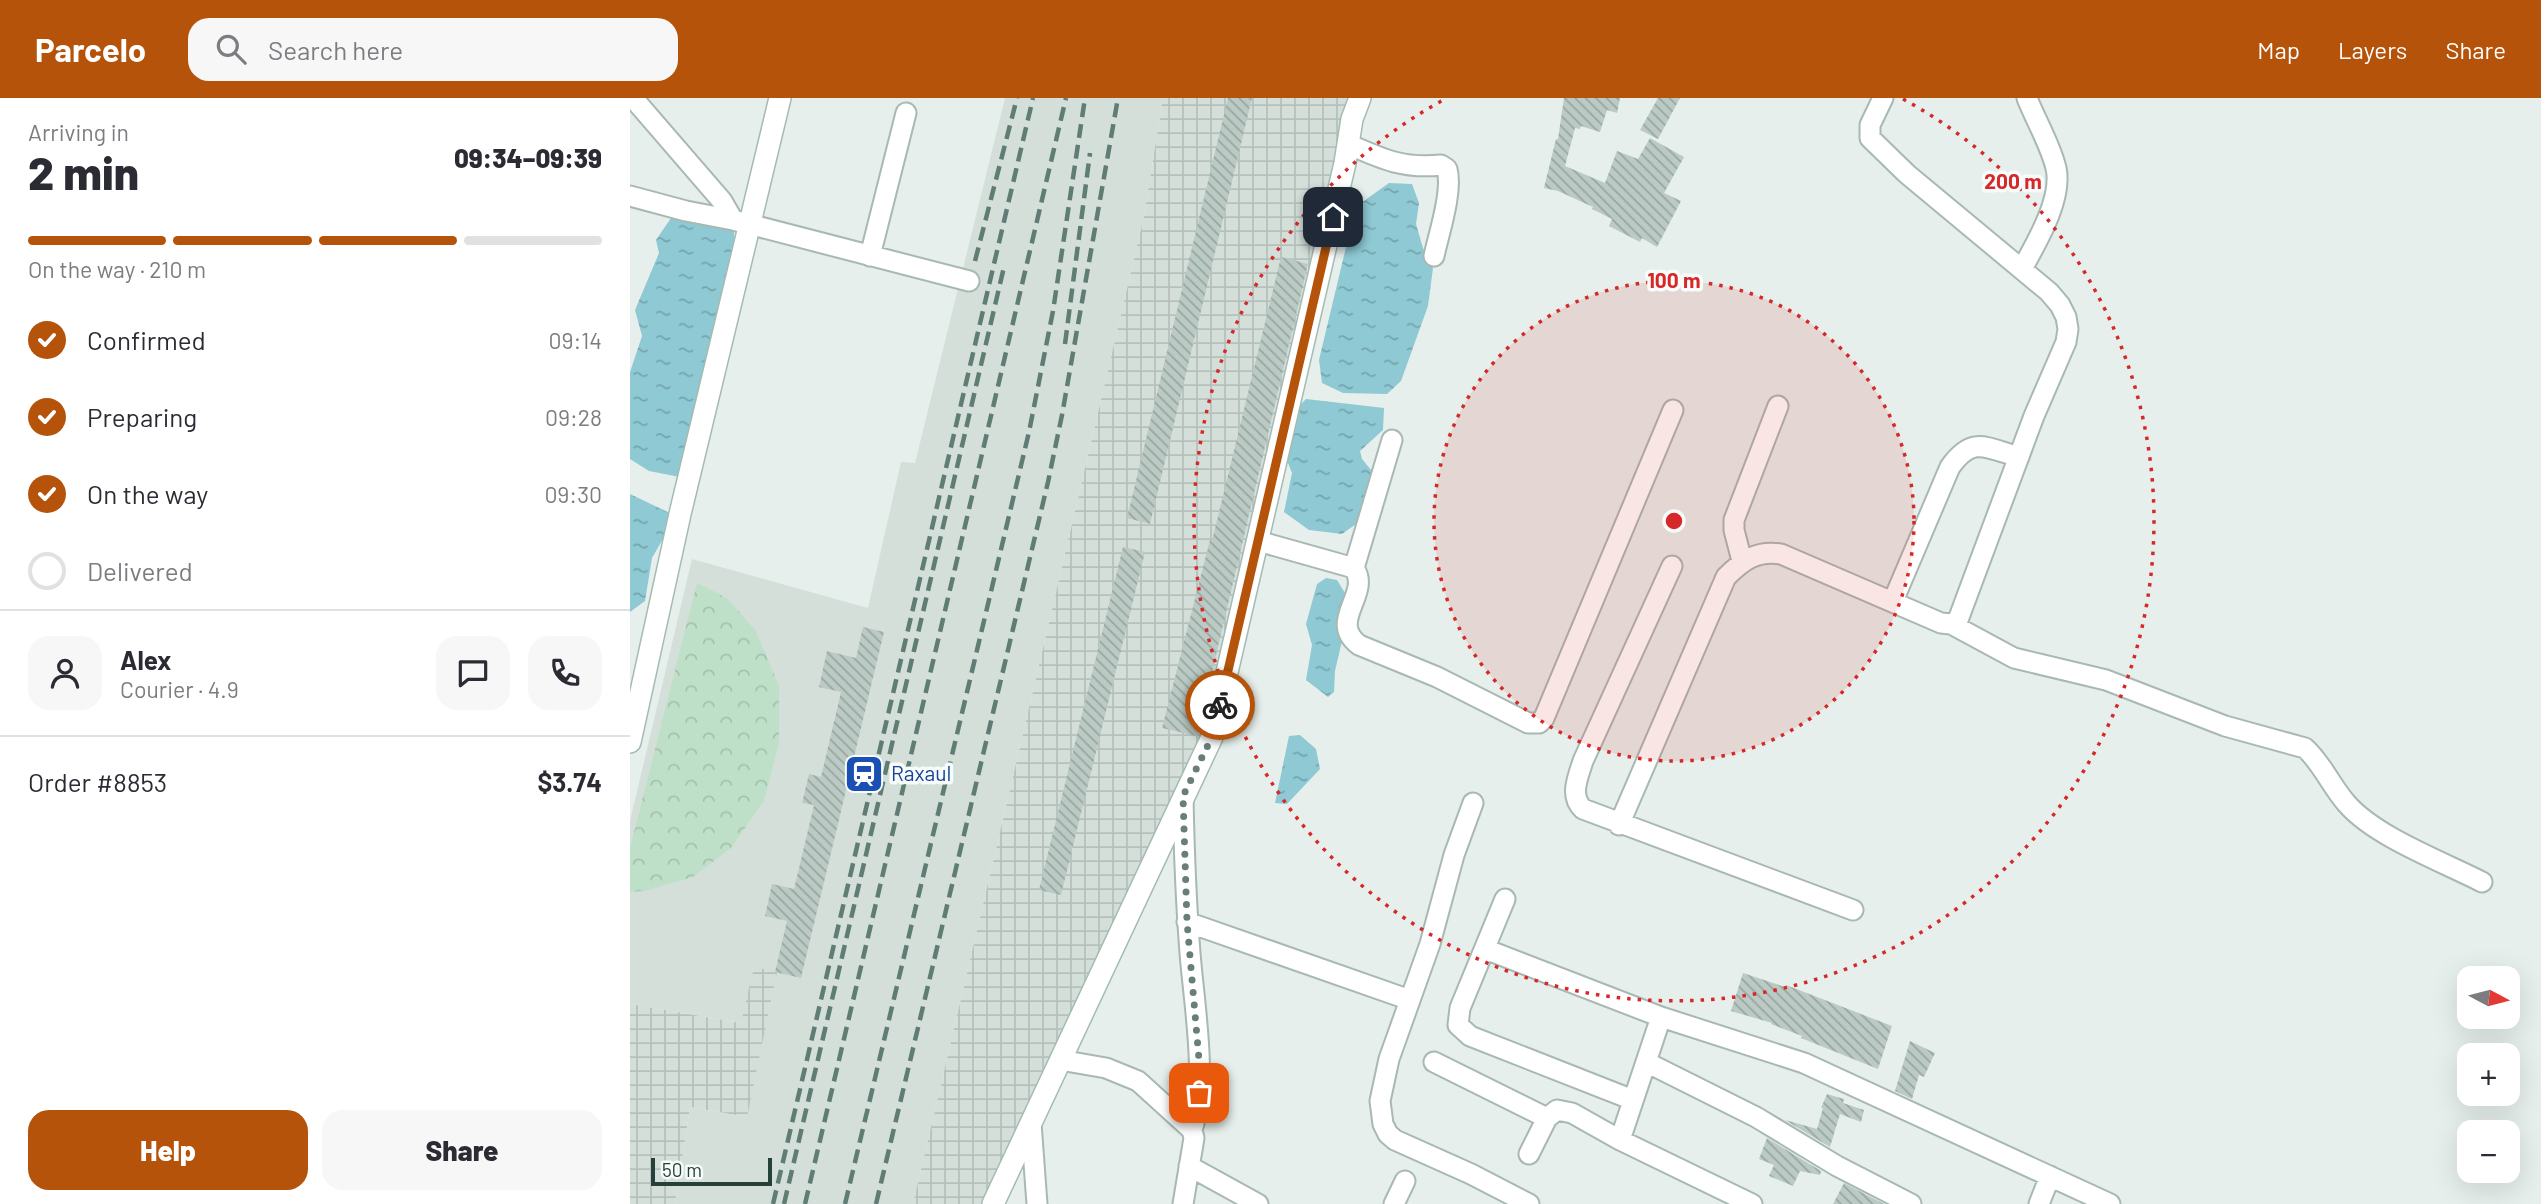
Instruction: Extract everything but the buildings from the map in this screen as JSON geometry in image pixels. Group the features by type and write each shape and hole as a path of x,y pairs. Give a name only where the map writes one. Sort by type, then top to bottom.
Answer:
{"street":[{"path":"633,98 741,223"},
{"path":"631,729 680,514 741,223 780,98"},
{"path":"993,1204 1212,737 1352,119 1360,98"},
{"path":"1883,98 1870,125 1870,138 1907,174 2049,292 2060,304 2068,329 2061,356 2034,416 1958,620 1951,624"},
{"path":"2022,269 2054,204 2057,184 2056,170 2027,98"},
{"path":"870,256 906,113"},
{"path":"1348,144 1392,163 1419,167 1441,165 1447,169 1447,193 1434,256"},
{"path":"630,196 969,281"},
{"path":"1742,561 1734,520 1778,406"},
{"path":"1258,541 1354,568 1358,575 1358,585 1346,631 1350,639 1359,645 1437,677 1528,723 1539,723 1673,410"},
{"path":"1354,568 1392,440"},
{"path":"1893,601 1950,467 1960,453 1969,447 1979,446 2019,457"},
{"path":"1619,825 1726,577 1742,561 1759,554 1781,554 1941,623 1951,624 2014,658 2106,680 2225,726 2305,748 2315,757 2347,804 2361,817 2380,831 2482,881"},
{"path":"1671,566 1583,761 1576,784 1575,799 1578,805 1619,825 1720,859 1853,910"},
{"path":"1183,796 1187,922 1200,1071 1197,1115 1192,1130"},
{"path":"1473,803 1451,865 1441,911 1389,1059 1380,1101 1383,1124 1388,1134 1413,1150 1471,1174 1529,1204"},
{"path":"1505,899 1460,1007 1458,1025 1471,1036 1633,1100"},
{"path":"1187,922 1410,1000"},
{"path":"1485,949 1661,1017 1804,1063 2110,1204"},
{"path":"1620,1140 1661,1017"},
{"path":"1060,1060 1106,1068 1138,1081 1192,1130 1194,1138 1183,1204"},
{"path":"1434,1062 1547,1118"},
{"path":"1646,1062 1756,1117 1837,1166 1911,1204"},
{"path":"1529,1154 1547,1118 1557,1110 1572,1113 1620,1140 1752,1204"},
{"path":"1031,1122 1038,1204"},
{"path":"1189,1166 1258,1204"},
{"path":"2039,1204 2050,1176"},
{"path":"1394,1204 1405,1181"}],"shaded area":[{"path":"1005,98 1163,98 1144,216 913,1204 675,1204 690,1107 746,1117 754,967 742,1023 630,1004 630,821 692,559 868,608 901,462 915,463"},
{"path":"1163,98 1351,98 1207,738 1001,1204 913,1204 1144,216"},
{"path":"754,967 777,972 747,1117 690,1107 675,1204 630,1204 630,1004 741,1023"}],"green space":[{"path":"697,583 727,598 756,631 779,686 779,743 764,801 731,848 693,877 645,891 630,892 630,848"}],"water":[{"path":"1389,183 1412,184 1419,203 1416,224 1423,248 1433,268 1428,306 1401,381 1387,394 1343,393 1322,383 1319,360 1352,222 1361,203"},
{"path":"702,217 733,224 737,262 685,478 649,471 630,459 630,372 642,336 635,310 659,253 656,240 671,218"},
{"path":"1306,399 1384,408 1383,430 1360,451 1362,459 1376,476 1366,517 1342,534 1309,530 1284,512 1292,473 1284,453 1291,414"},
{"path":"630,494 676,516 652,558 645,601 630,612"},
{"path":"1326,578 1337,580 1345,593 1338,630 1342,641 1335,671 1334,692 1328,697 1306,680 1312,645 1306,624 1317,584"},
{"path":"1300,735 1316,749 1320,769 1287,804 1275,803 1289,736"}],"railway":[{"path":"975,261 1017,98"},
{"path":"773,1204 1033,98"},
{"path":"805,1204 1066,98"},
{"path":"845,1204 1029,432 1053,311 1085,98"},
{"path":"876,1204 1048,482 1118,98"},
{"path":"1065,344 1090,153"},
{"path":"784,1204 1004,267"}],"way so far":[{"path":"1199,1093 1200,1071 1187,922 1183,796 1212,737 1220,705"}],"place":[{"name":"Raxaul","path":"864,774"}],"route":[{"path":"1220,705 1333,217"}]}
